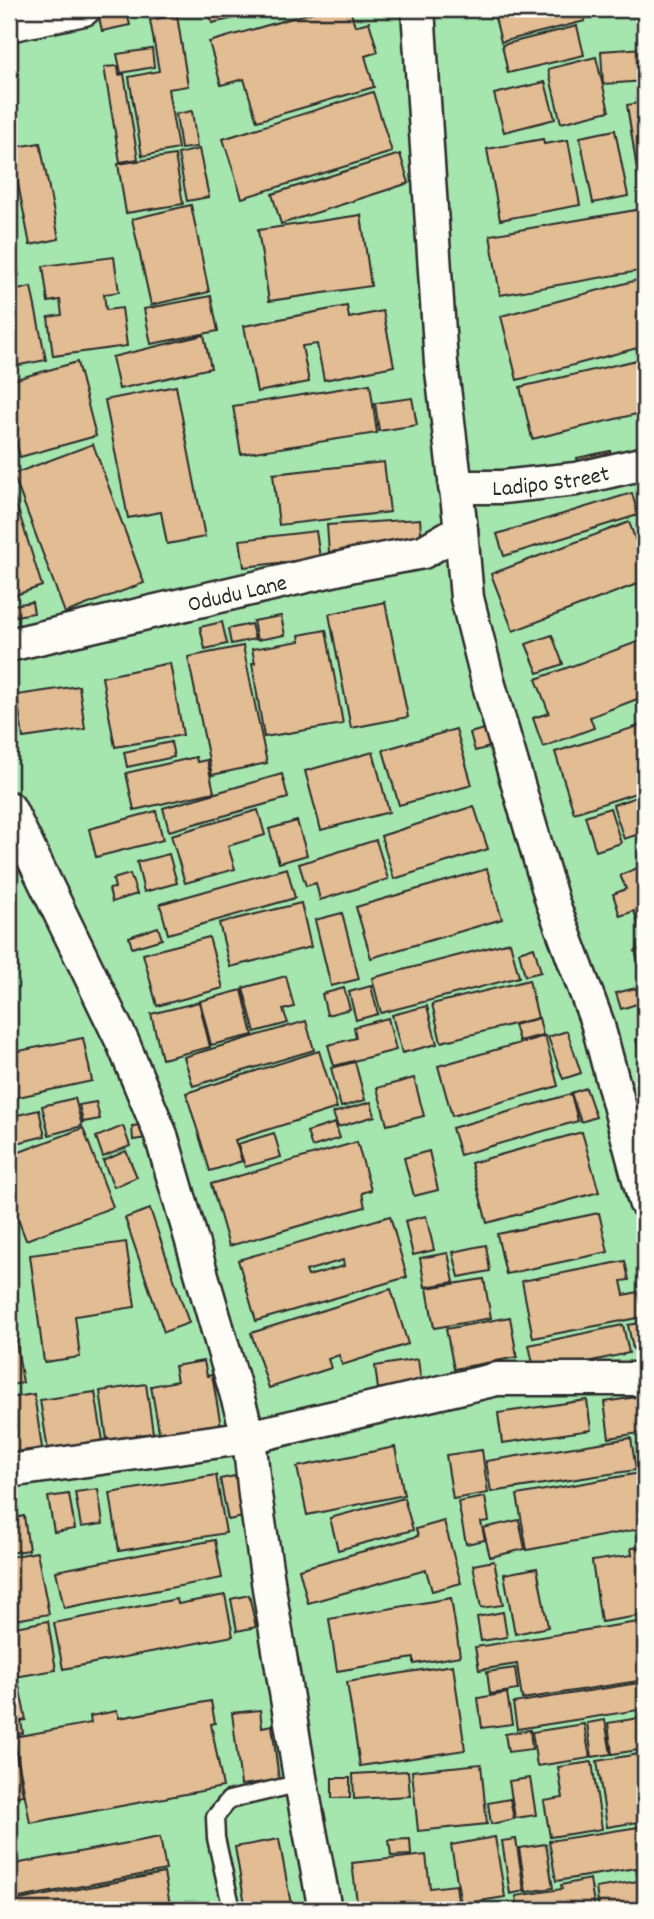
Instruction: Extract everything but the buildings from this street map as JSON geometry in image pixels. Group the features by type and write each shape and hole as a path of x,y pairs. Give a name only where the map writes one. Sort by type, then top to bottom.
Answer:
{"street":[{"path":"9,25 84,9"},
{"path":"418,9 441,363 467,598 489,685 552,901 597,1023 645,1202"},
{"name":"Ladipo Street","path":"455,487 502,487 576,479 645,463"},
{"name":"Odudu Lane","path":"9,645 354,565 422,552 461,530"},
{"path":"9,808 123,1043 162,1135 249,1437 271,1601 325,1910"},
{"path":"9,1471 249,1437 497,1379 645,1379"}],"lane":[{"path":"232,1910 216,1838 215,1817 229,1800 301,1783"}],"green space":[{"path":"9,9 645,9 645,1910 9,1910"}]}
